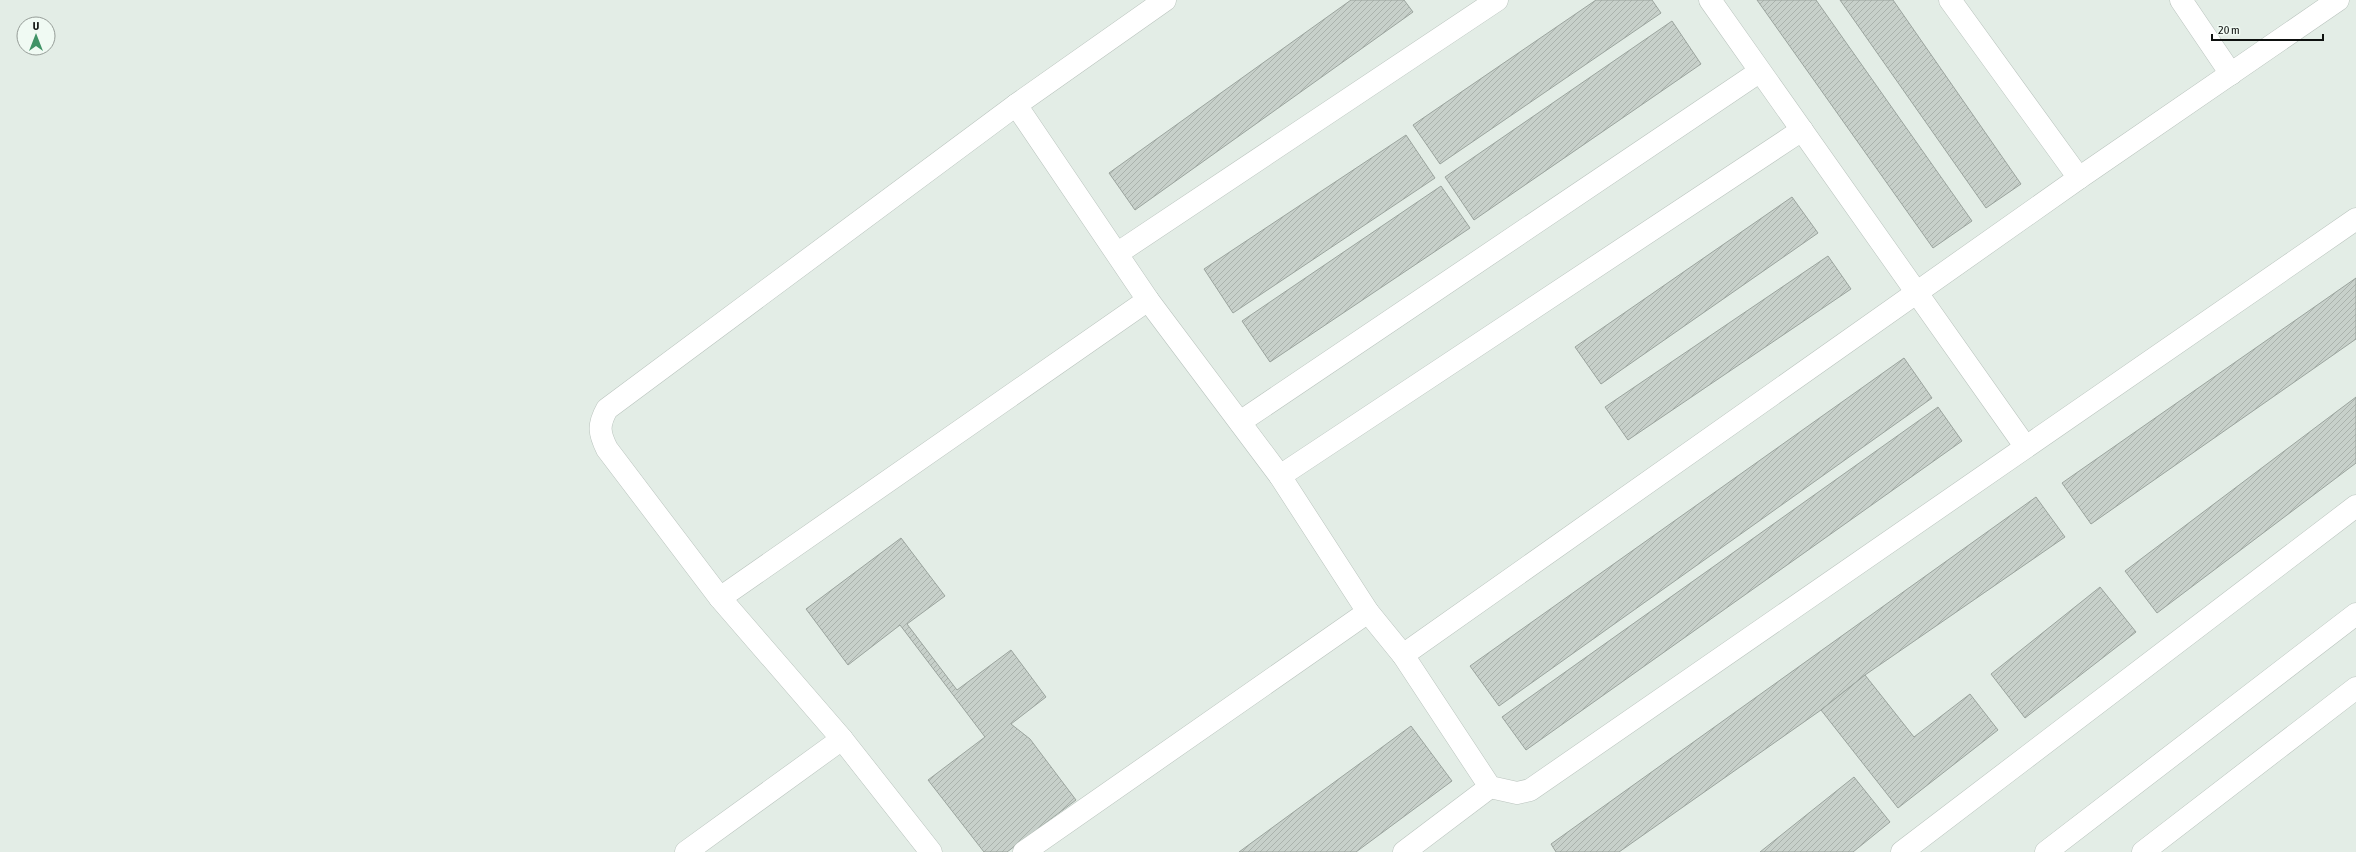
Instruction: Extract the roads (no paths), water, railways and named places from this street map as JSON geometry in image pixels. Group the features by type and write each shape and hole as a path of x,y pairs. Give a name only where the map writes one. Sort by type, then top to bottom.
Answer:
{"street":[{"path":"932,852 842,739 720,598 607,449 600,434 600,427 607,409 1016,105 1164,0"},
{"path":"1118,253 1497,0"},
{"path":"1710,0 1759,72 1802,130 2025,446"},
{"path":"1950,0 2079,178"},
{"path":"2180,0 2231,74"},
{"path":"1403,655 1917,294 2079,178 2338,0"},
{"path":"1240,422 1759,72"},
{"path":"1016,105 1118,253 1148,300 1280,476 1368,612 1403,655 1490,787 1517,793 1530,790 2025,446 2356,219"},
{"path":"1280,476 1802,130"},
{"path":"720,598 1148,300"},
{"path":"1902,852 2356,506"},
{"path":"1024,852 1368,612"},
{"path":"2046,852 2356,614"},
{"path":"2143,852 2356,688"},
{"path":"686,852 842,739"},
{"path":"1404,852 1490,787"}]}
